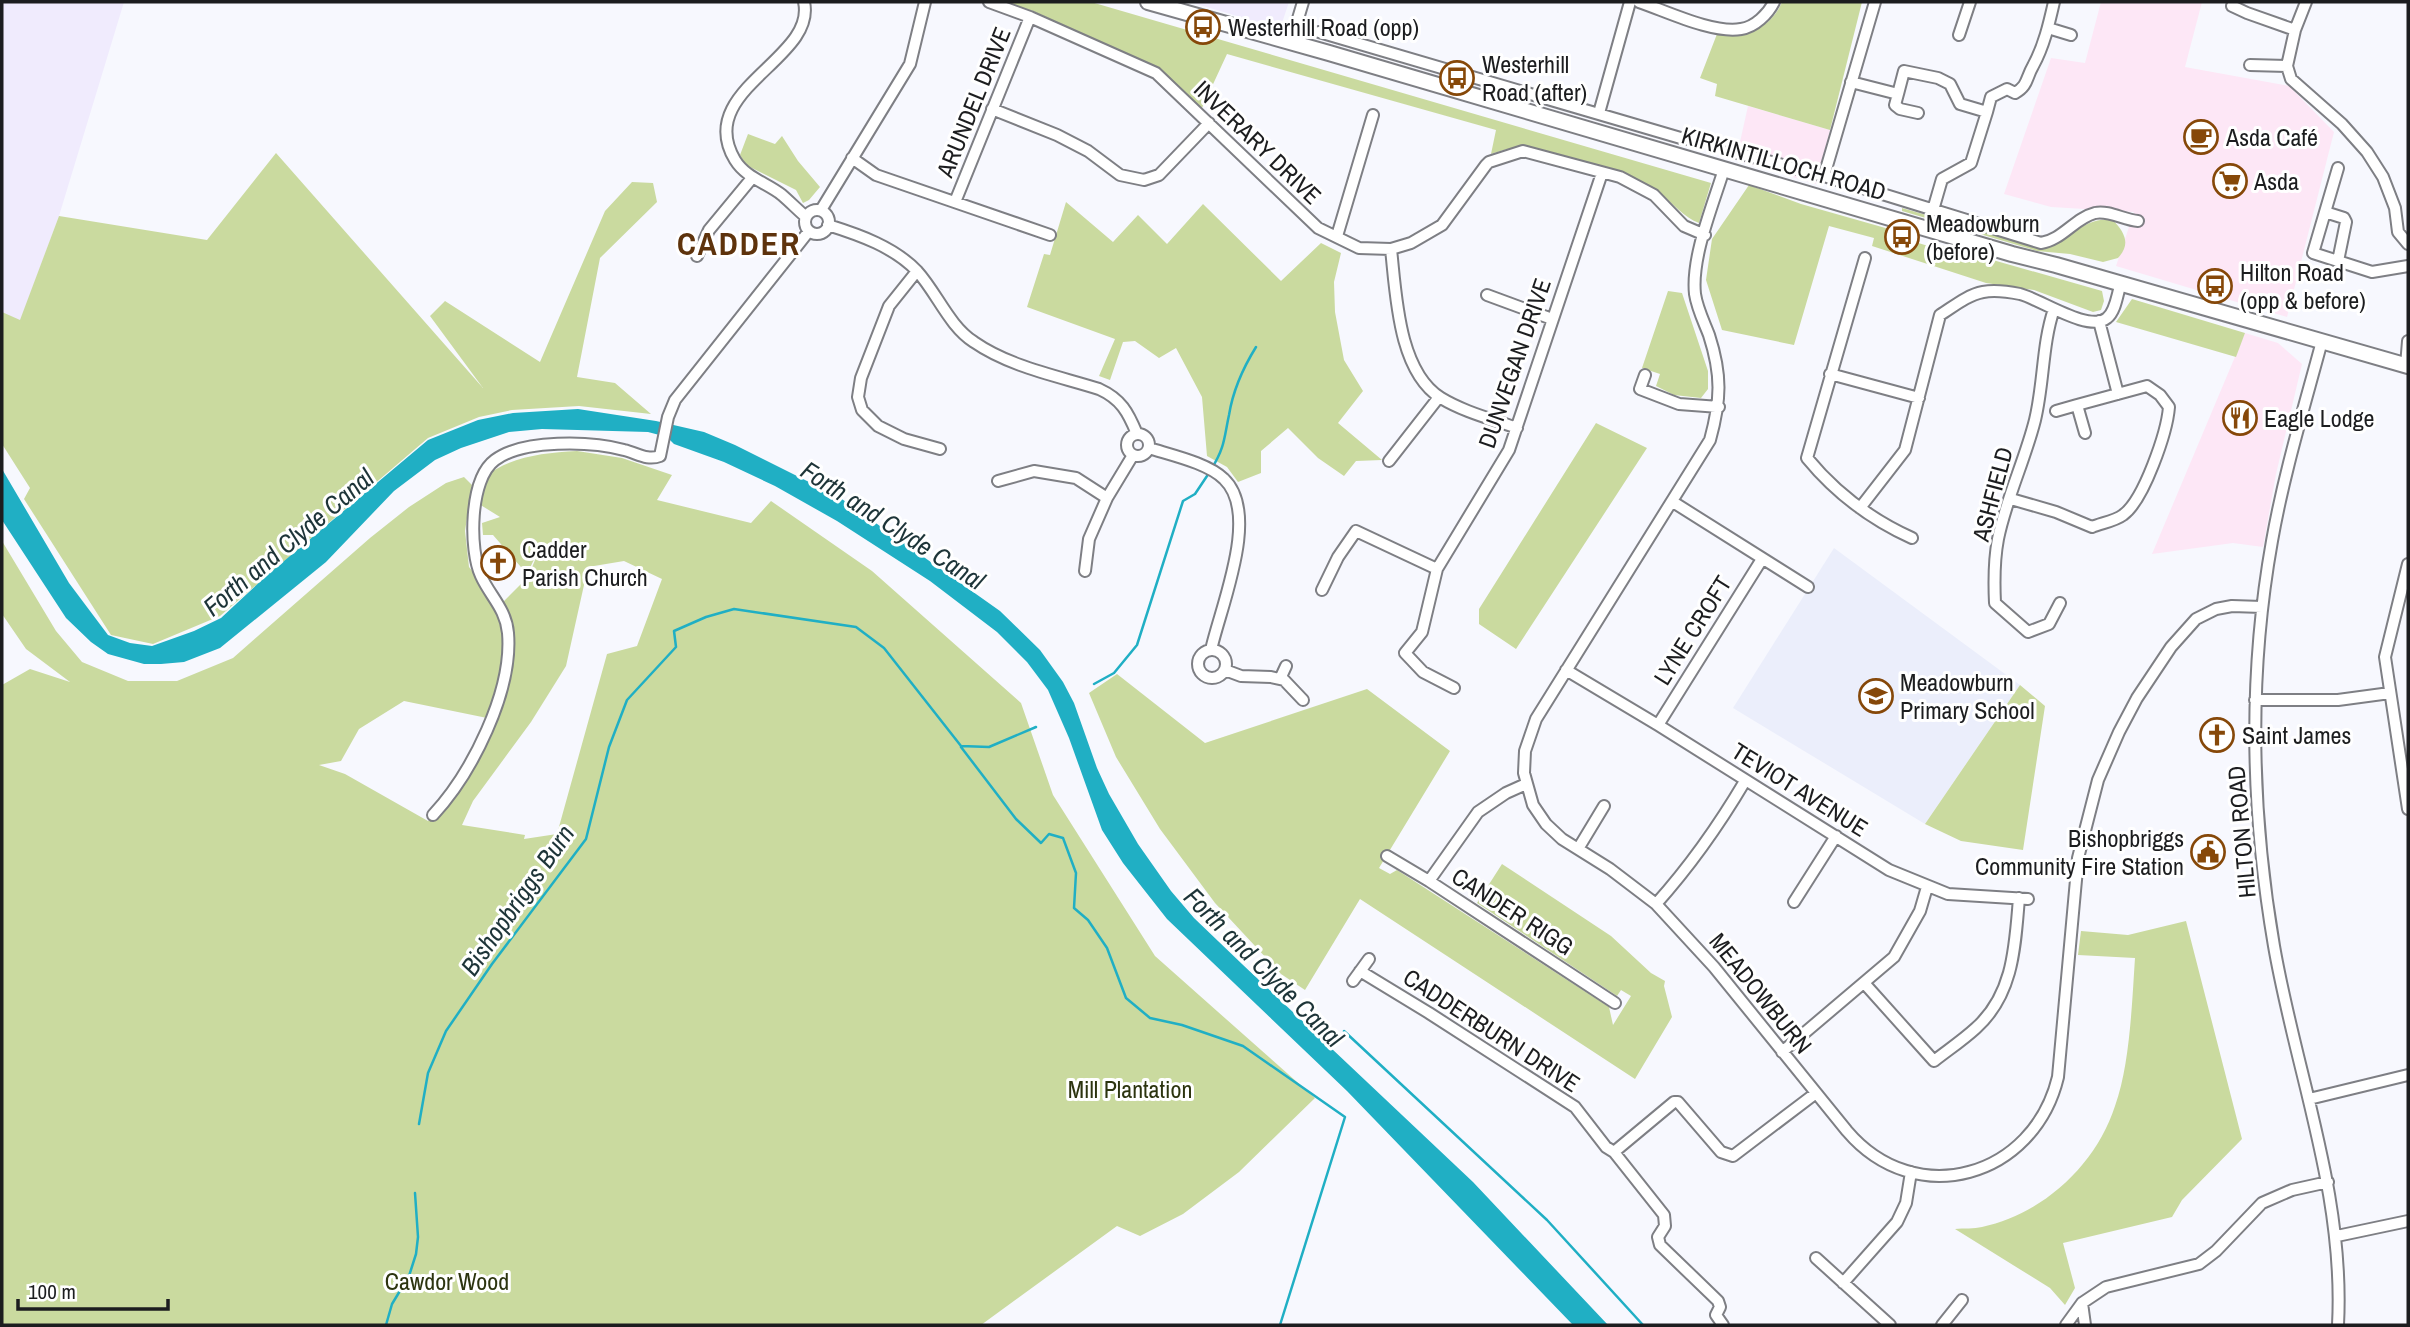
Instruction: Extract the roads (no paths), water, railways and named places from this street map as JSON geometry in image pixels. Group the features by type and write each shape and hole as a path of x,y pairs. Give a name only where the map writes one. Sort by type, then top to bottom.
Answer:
{"main road":[{"name":"KIRKINTILLOCH ROAD","path":"1148,2 2407,366"}],"street":[{"path":"804,2 806,9 803,27 729,111 725,134 735,161 752,178 781,194 806,217"},
{"path":"821,210 910,64 925,2"},
{"name":"INVERARY DRIVE","path":"989,2 1030,17 1156,73 1318,228 1359,248 1391,249 1411,243 1442,225 1489,162 1523,151 1620,177 1654,195 1684,226 1705,235"},
{"path":"1291,42 1303,2"},
{"path":"1599,113 1630,2"},
{"path":"1639,2 1715,27 1741,29 1769,12 1774,2"},
{"path":"1824,176 1875,2"},
{"path":"1959,35 1970,2"},
{"path":"1933,210 1942,179 1971,163 1991,97 2007,89 2015,93 2027,84 2032,67 2038,59 2054,2"},
{"path":"2247,13 2252,2"},
{"path":"2306,2 2295,30 2287,66 2291,79 2342,124 2367,152 2383,177 2395,208 2398,232 2408,244"},
{"path":"2232,6 2295,30"},
{"name":"ARUNDEL DRIVE","path":"955,202 1030,17"},
{"path":"2048,28 2071,35"},
{"path":"1319,32 1684,139"},
{"path":"2250,65 2287,66"},
{"path":"1918,113 1900,109 1895,105 1905,71 1950,83 1960,104 1987,112"},
{"path":"1851,82 1898,94"},
{"path":"992,110 1057,135 1088,151 1121,175 1143,180 1159,175 1209,123"},
{"path":"1337,236 1373,115"},
{"name":"KIRKINTILLOCH ROAD","path":"1730,151 1824,176 2041,243 2053,239 2093,214 2104,213 2138,220"},
{"path":"852,158 876,175 1050,235"},
{"path":"2338,168 2313,253 2372,272 2408,266"},
{"name":"MEADOWBURN","path":"1724,169 1696,262 1695,295 1717,359 1720,380 1719,407 1710,440 1531,729 1525,751 1526,784 1533,805 1546,824 1656,904 1714,967 1861,1146 1888,1164 1911,1172 1951,1175 1990,1165 2013,1152 2039,1124 2051,1101 2058,1077 2078,858 2087,817 2104,768 2137,698 2171,647 2196,619 2224,607 2262,607"},
{"name":"DUNVEGAN DRIVE","path":"1454,688 1423,672 1405,653 1422,632 1437,569 1509,450 1602,173"},
{"path":"697,256 709,230 752,178"},
{"path":"821,210 810,211 805,224 809,231 820,233 828,225"},
{"path":"821,210 826,215 828,225"},
{"path":"2325,212 2344,218 2346,222 2338,261"},
{"path":"828,225 888,248 917,271 948,315 972,341 1003,358 1114,396 1127,411 1137,434 1147,438 1149,448 1143,456 1133,455 1128,450 1127,443 1137,434"},
{"path":"433,815 452,795 476,753 499,697 508,660 508,630 500,605 481,577 474,551 477,491 493,461 536,446 575,444 624,450 645,458 660,456 668,417 675,401 809,231"},
{"path":"1391,249 1401,335 1423,379 1439,397 1463,409 1517,428"},
{"path":"1865,258 1807,458 1824,479 1860,508 1912,538"},
{"path":"917,271 889,306 861,378 858,397 862,410 878,426 904,439 940,449"},
{"path":"1860,508 1905,450 1940,315 1968,297 1984,291 2020,294 2088,322 2099,321 2108,317 2112,311 2120,284"},
{"path":"1487,295 1552,319"},
{"name":"ASHFIELD","path":"2054,309 2046,336 2044,368 2035,419 1998,537 1994,576 1995,603 2028,632 2049,625 2060,603"},
{"path":"2099,321 2118,394"},
{"name":"HILTON ROAD","path":"2322,341 2285,477 2272,540 2262,607 2255,700 2256,774 2264,878 2275,950 2328,1182 2337,1236 2338,1325"},
{"path":"2407,366 2408,341"},
{"path":"1830,374 1919,398"},
{"path":"1645,375 1640,389 1679,404 1719,407"},
{"path":"2011,499 2056,512 2092,527 2123,515 2134,503 2144,484 2167,426 2169,407 2160,395 2147,386 2056,411"},
{"path":"1389,461 1439,397"},
{"path":"2077,405 2085,433"},
{"path":"1149,448 1200,465 1224,479 1237,499 1239,531 1234,568 1211,650 1199,658 1198,663 1203,676 1213,678 1222,674 1226,662 1222,654 1211,650"},
{"path":"1084,571 1089,539 1107,498 1133,455"},
{"path":"998,481 1034,471 1076,478 1107,498"},
{"path":"1673,502 1808,587"},
{"path":"1322,590 1338,557 1356,531 1437,569"},
{"name":"LYNE CROFT","path":"1658,724 1762,559"},
{"path":"2408,564 2385,657 2408,809"},
{"path":"1280,679 1286,666"},
{"path":"1225,670 1241,676 1280,679 1303,700"},
{"name":"TEVIOT AVENUE","path":"1566,670 1658,724 1889,870 1948,894 2023,899 2007,984 1994,1007 1977,1027 1934,1061 1865,984"},
{"path":"2255,700 2338,700 2390,693"},
{"path":"1656,904 1685,872 1717,828 1745,780"},
{"path":"1429,881 1478,812 1506,793 1526,784"},
{"path":"1578,849 1604,806"},
{"path":"1794,902 1836,836"},
{"name":"CANDER RIGG","path":"1387,856 1615,1003"},
{"path":"1782,1052 1894,957 1920,911 1927,887"},
{"path":"1353,981 1368,959"},
{"name":"CADDERBURN DRIVE","path":"1360,971 1575,1107 1664,1215 1665,1226 1658,1237 1660,1245 1718,1301 1720,1307 1716,1315 1723,1325"},
{"path":"2309,1099 2408,1075"},
{"path":"1614,1152 1674,1102 1678,1102 1721,1152 1733,1156 1816,1093"},
{"path":"1843,1283 1897,1222 1906,1203 1911,1172"},
{"path":"2066,1325 2082,1303 2106,1287 2199,1265 2262,1203 2292,1190 2328,1182"},
{"path":"2337,1236 2408,1221"},
{"path":"1816,1258 1890,1325"},
{"path":"1942,1325 1962,1300"},
{"path":"2082,1303 2085,1325"}],"water":[{"path":"578,409 656,421 704,432 735,445 839,497 1000,611 1040,650 1063,682 1074,703 1109,794 1138,844 1171,891 1194,918 1473,1182 1608,1325 1573,1325 1347,1091 1167,919 1123,863 1102,830 1069,738 1048,690 1027,662 997,632 930,581 837,521 775,486 724,462 674,444 667,437 648,432 542,429 509,432 435,460 394,491 326,562 220,648 184,662 161,664 144,664 108,654 91,642 66,618 2,520 2,469 69,583 108,635 130,643 152,646 221,618 265,577 428,440 478,420 513,413"}],"waterway":[{"name":"Bishopbriggs Burn","path":"1212,468 1222,448 1236,388 1256,347"},
{"name":"Bishopbriggs Burn","path":"1094,684 1114,673 1137,645 1183,501 1195,494 1209,473"},
{"name":"Bishopbriggs Burn","path":"419,1124 428,1073 446,1031 492,964 586,839 609,747 627,700 676,647 674,631 706,617 734,609 856,627 884,648 961,746 989,747 1036,727"},
{"path":"961,747 1016,819 1041,843 1049,834 1063,838 1076,873 1074,908 1088,920 1107,948 1126,998 1150,1018 1182,1025 1243,1046 1345,1117 1280,1325"},
{"name":"Forth and Clyde Canal","path":"1344,1031 1547,1220 1643,1325"},
{"name":"Bishopbriggs Burn","path":"386,1325 392,1304 409,1276 416,1254 418,1237 415,1193"}],"place":[{"name":"Westerhill Road (opp)","path":"1203,27"},
{"name":"Westerhill Road (after)","path":"1457,78"},
{"name":"Asda Café","path":"2201,137"},
{"name":"Asda","path":"2230,181"},
{"name":"Meadowburn (before)","path":"1902,237"},
{"name":"Hilton Road (opp & before)","path":"2215,286"},
{"name":"Eagle Lodge","path":"2240,418"},
{"name":"Cadder Parish Church","path":"498,563"},
{"name":"Meadowburn Primary School","path":"1876,696"},
{"name":"Saint James","path":"2217,735"},
{"name":"Bishopbriggs Community Fire Station","path":"2208,852"}],"district":[{"name":"CADDER","path":"739,243"}],"park label":[{"name":"Mill Plantation","path":"1130,1089"},
{"name":"Cawdor Wood","path":"447,1281"}]}
